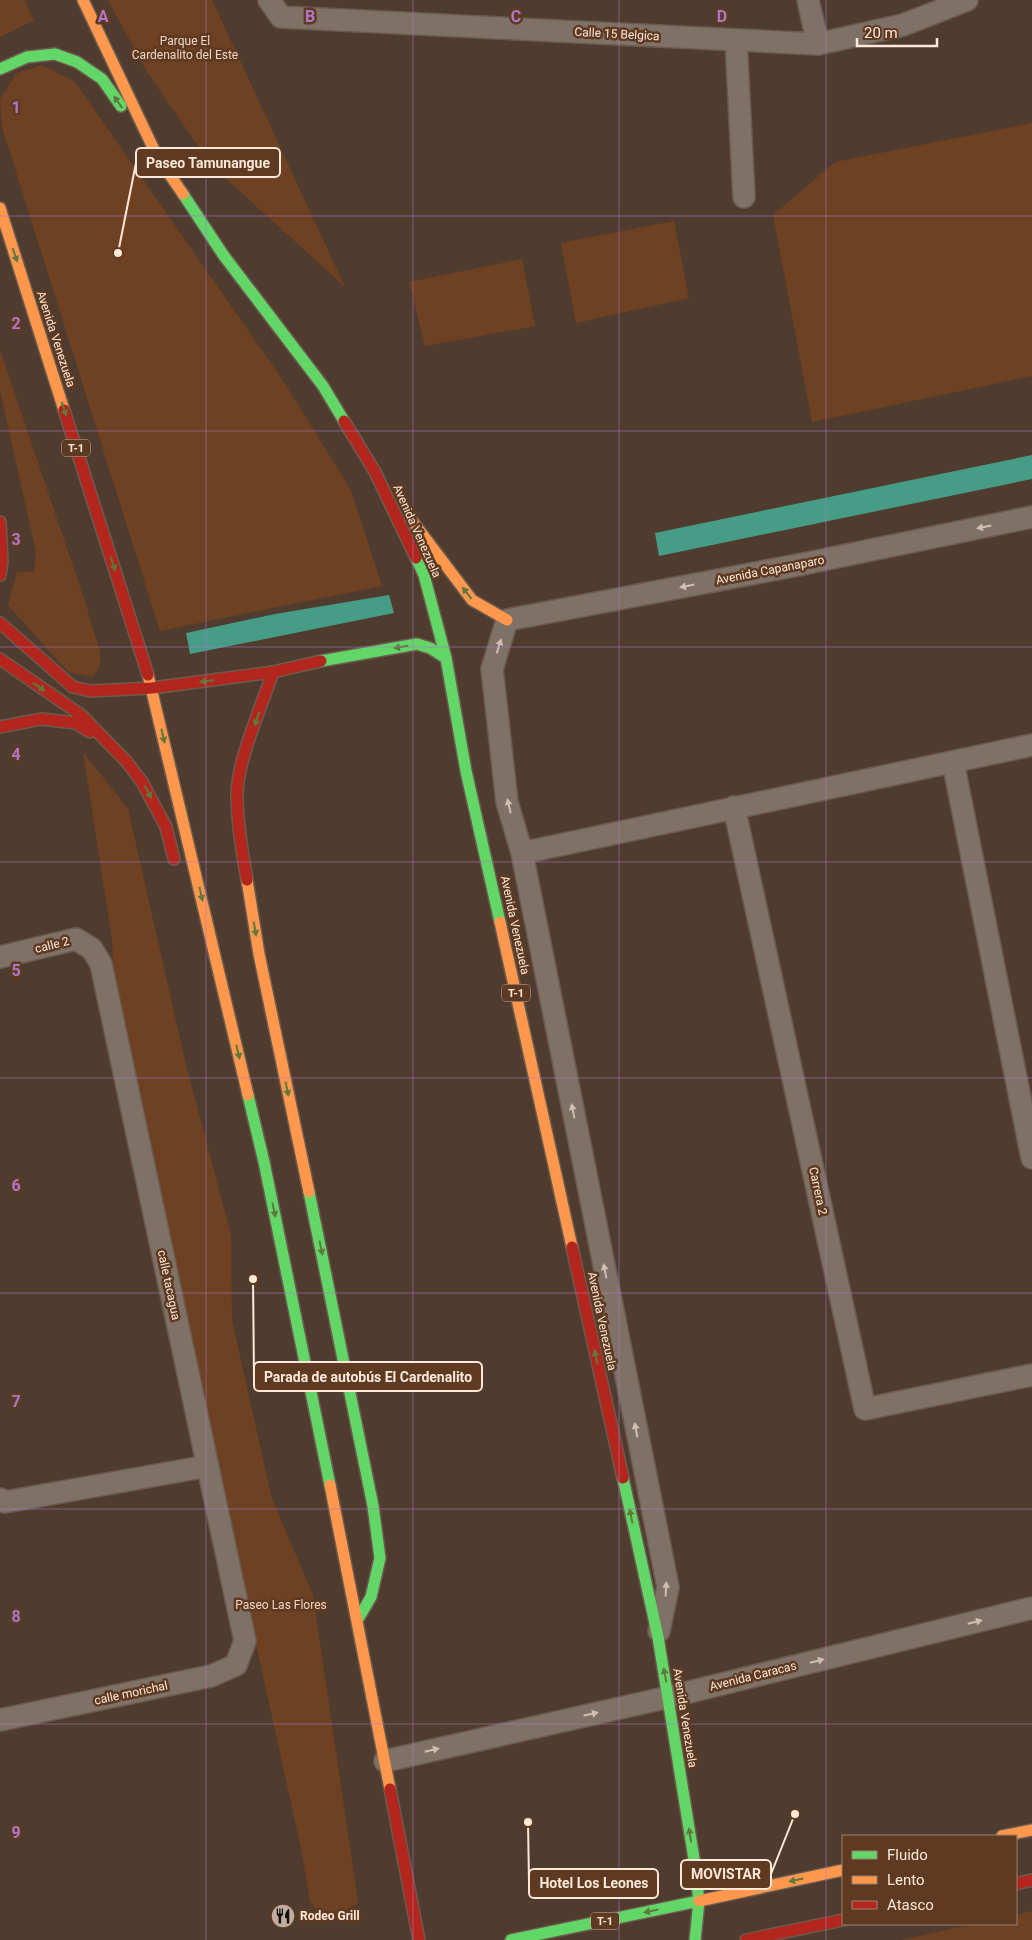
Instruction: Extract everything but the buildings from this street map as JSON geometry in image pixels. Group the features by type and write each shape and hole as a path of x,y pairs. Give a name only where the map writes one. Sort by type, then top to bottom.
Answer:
{"main road":[{"name":"Avenida Venezuela","path":"83,0 157,156 224,256 323,386 375,472 424,575 446,658 466,771 658,1637 699,1901 695,1940"},
{"path":"0,70 27,57 55,54 77,62 102,78 157,156"},
{"name":"Avenida Venezuela","path":"0,208 152,688 264,1162 358,1619 419,1940"},
{"path":"375,472 472,600 507,620"},
{"path":"0,522 2,561 0,575"},
{"path":"0,623 73,687 91,691 152,688 273,672 340,656 417,644 430,648 446,658"},
{"path":"0,658 81,715 126,761 142,782 166,827 178,873"},
{"path":"273,672 244,756 238,791 239,834 259,954 373,1506 380,1558 371,1597 358,1619"},
{"path":"0,727 41,720 76,723 106,741"},
{"path":"226,1051 264,1162"},
{"path":"1007,1835 1032,1830"},
{"path":"699,1901 842,1870"},
{"path":"1017,1884 1032,1880"},
{"name":"T-1","path":"511,1940 699,1901"},
{"path":"746,1940 842,1920"}],"street":[{"name":"Calle 15 Belgica","path":"269,0 281,17 818,44 903,25 967,0"},
{"path":"808,0 818,44"},
{"path":"736,40 744,198"},
{"name":"Avenida Capanaparo","path":"507,620 798,565 1032,517"},
{"path":"507,620 492,669 508,802 522,853 668,1587 658,1637"},
{"path":"522,853 1032,745"},
{"path":"953,762 1032,1158"},
{"name":"Carrera 2","path":"734,807 865,1409 1032,1375"},
{"name":"calle 2","path":"0,958 76,939"},
{"name":"calle tacagua","path":"76,939 92,948 101,964 245,1641"},
{"path":"0,1499 5,1502 208,1466"},
{"name":"Avenida Caracas","path":"385,1760 668,1697 1032,1608"},
{"name":"calle morichal","path":"0,1720 211,1676 236,1665 245,1641"}],"green space":[{"path":"0,0 24,0 34,20 0,37"},
{"name":"Parque El Cardenalito del Este","path":"108,0 212,0 345,287 212,166 147,72"},
{"path":"42,65 75,82 282,379 351,490 382,586 160,631 2,127 0,99 17,73"},
{"path":"1032,123 1032,376 812,422 773,215 835,162"},
{"path":"674,221 689,298 576,323 561,243"},
{"path":"522,259 535,326 425,346 409,282"},
{"path":"0,349 100,652 100,666 93,677 68,672 8,605 17,572 34,572 36,552 0,391"},
{"name":"Paseo Las Flores","path":"83,752 128,809 186,1065 231,1235 232,1320 272,1499 313,1595 358,1902 345,1911 335,1914 319,1915 310,1901 302,1853 114,999 112,940"},
{"path":"1032,1911 1032,1940 900,1940 969,1925 1017,1925 1017,1915"}],"water":[{"path":"1032,455 1032,479 659,556 655,533"},
{"path":"389,595 394,613 190,654 186,633 275,614"}],"traffic: fast":[{"path":"0,69 27,57 55,54 77,62 102,79 121,106"},
{"path":"183,194 224,256 323,386 344,421"},
{"path":"416,558 424,575 446,658 466,771 500,922"},
{"path":"321,661 417,644 430,648 446,658"},
{"path":"248,1095 264,1162 330,1485"},
{"path":"309,1192 373,1506 380,1558 371,1597 358,1619"},
{"path":"623,1478 658,1637 694,1859 699,1901 695,1940"},
{"path":"511,1940 699,1901"}],"traffic: slow":[{"path":"83,0 157,156 183,194"},
{"path":"0,208 64,410"},
{"path":"410,518 472,600 507,620"},
{"path":"148,675 248,1095"},
{"path":"247,880 259,954 309,1192"},
{"path":"500,922 572,1247"},
{"path":"330,1485 390,1789"},
{"path":"1007,1835 1032,1830"},
{"path":"699,1901 842,1870"}],"traffic: jam":[{"path":"64,410 148,675"},
{"path":"344,421 375,472 416,558"},
{"path":"0,522 2,561 0,575"},
{"path":"0,623 73,687 91,691 152,688 273,672 321,661"},
{"path":"0,659 81,715 126,761 142,782 166,827 174,859"},
{"path":"247,880 238,815 238,779 251,732 273,672"},
{"path":"0,727 41,719 76,723 90,732"},
{"path":"572,1247 623,1478"},
{"path":"390,1789 419,1940"},
{"path":"1017,1884 1032,1880"},
{"path":"746,1940 842,1920"}],"place":[{"name":"Paseo Tamunangue","path":"118,253"},
{"name":"Parada de autobús El Cardenalito","path":"253,1279"},
{"name":"MOVISTAR","path":"795,1814"},
{"name":"Hotel Los Leones","path":"528,1822"},
{"name":"Rodeo Grill","path":"283,1916"}]}
